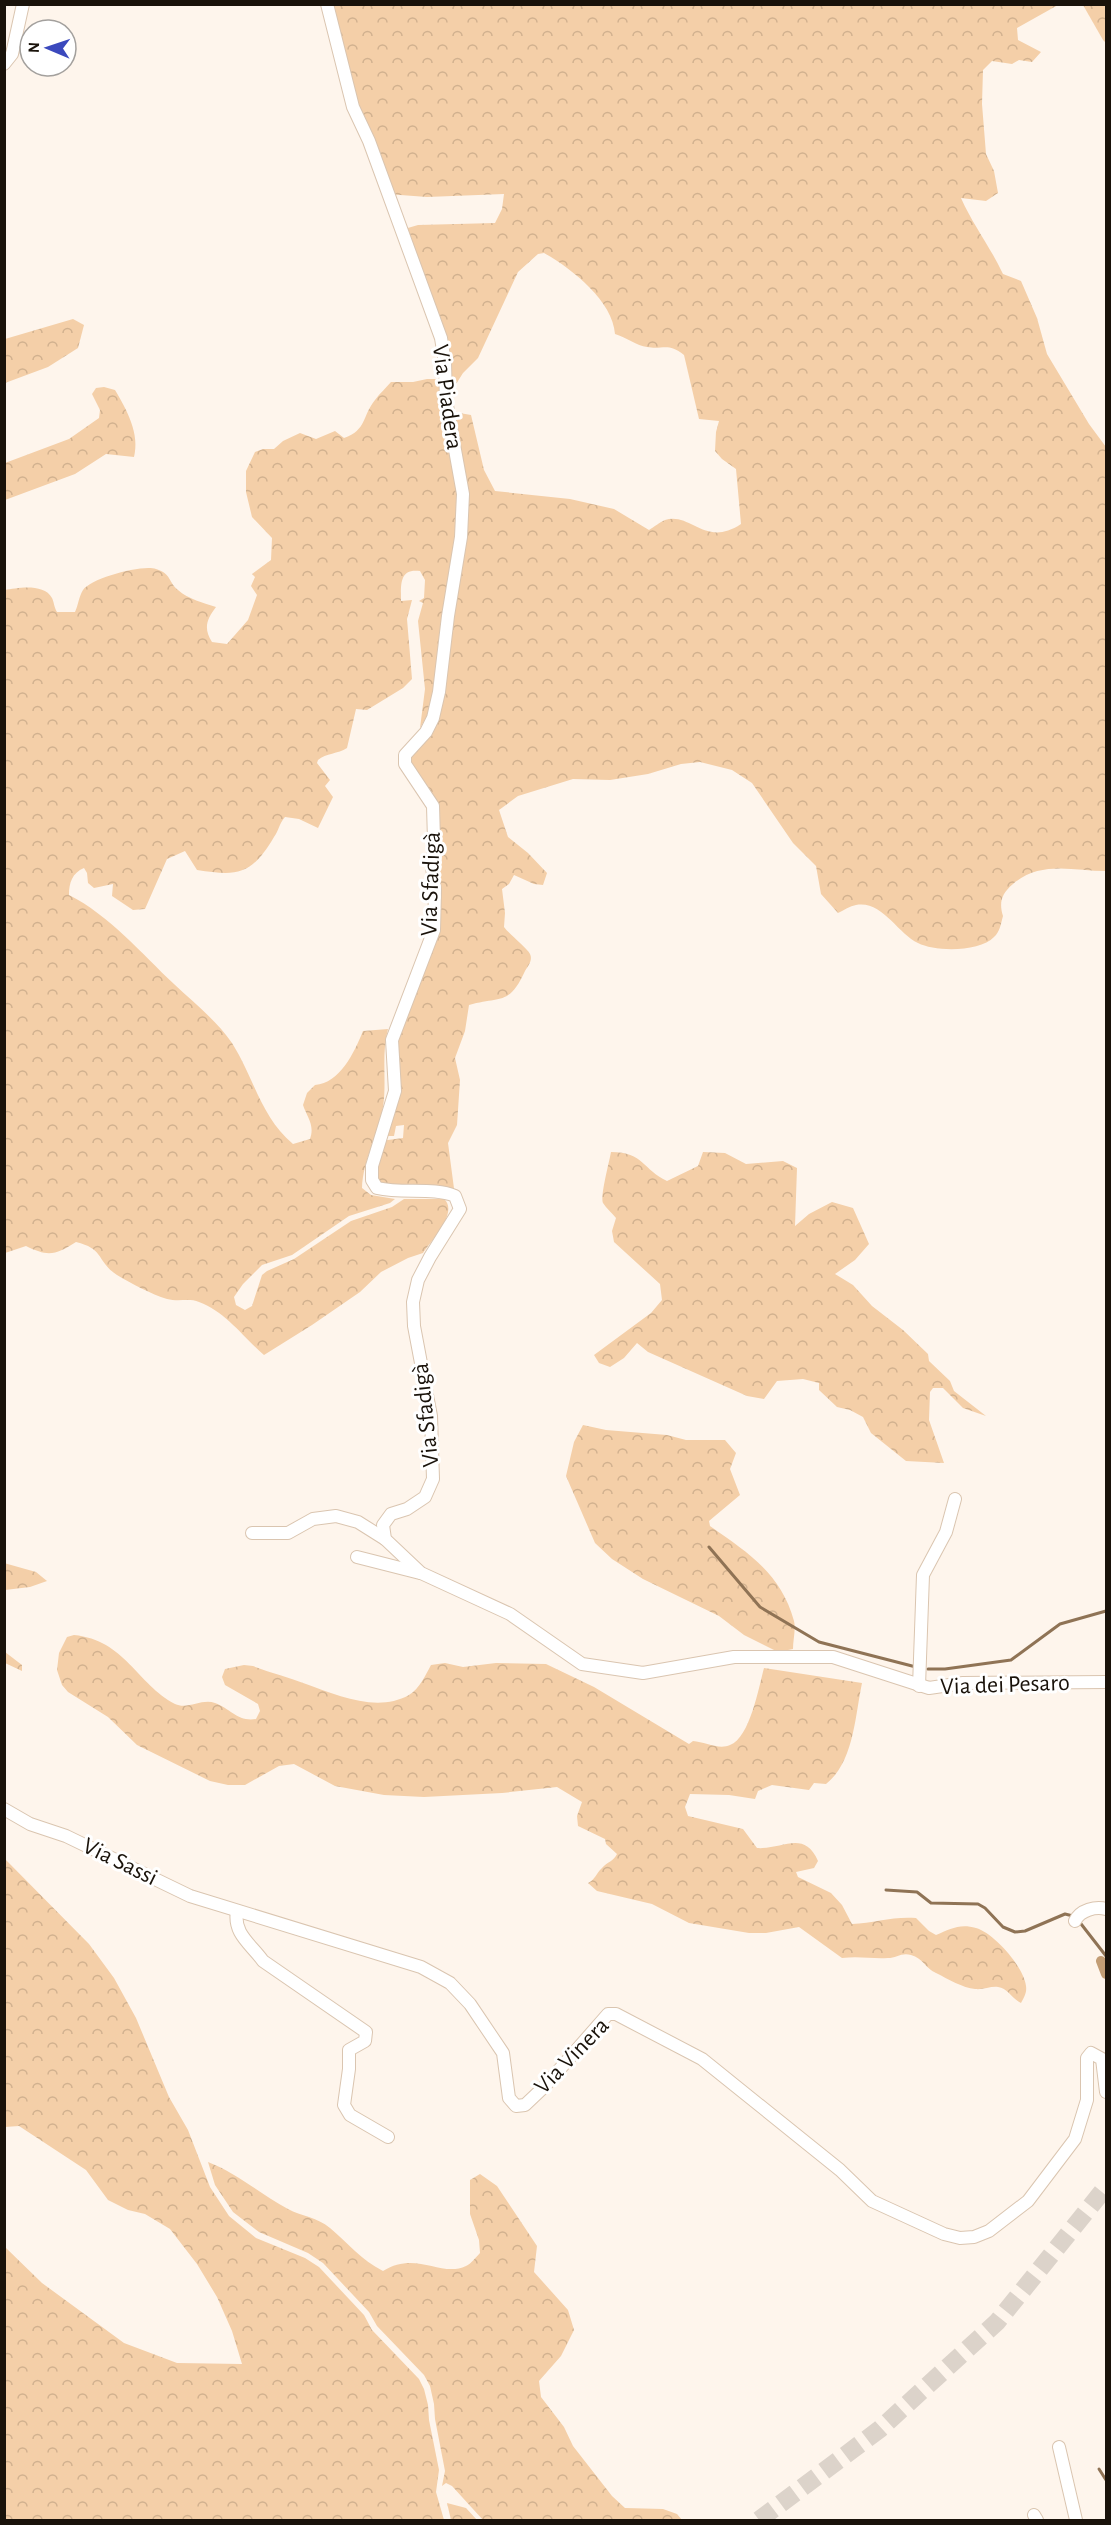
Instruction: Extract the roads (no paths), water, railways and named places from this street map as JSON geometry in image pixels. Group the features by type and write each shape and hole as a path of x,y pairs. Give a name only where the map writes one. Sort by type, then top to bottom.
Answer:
{"street":[{"path":"4,64 12,54 23,4"},
{"name":"Via Piadera","path":"327,4 353,107 369,141 441,338 445,363 446,400 463,494 461,537 437,701 433,718 426,732 405,755 405,764 422,790"},
{"name":"Via Sfadigà","path":"385,1539 383,1525 391,1514 407,1509 425,1497 434,1479 431,1416 414,1326 413,1302 422,1272 460,1209 455,1196 446,1192 392,1191 377,1188 372,1180 372,1166 395,1091 392,1040 434,930 433,806 422,790"},
{"name":"Via dei Pesaro","path":"955,1499 946,1532 923,1575 919,1686 934,1687 963,1683 1107,1682"},
{"path":"252,1533 288,1533 313,1519 336,1516 358,1522 385,1539 421,1573"},
{"path":"357,1557 421,1573 510,1614 582,1664 643,1673 734,1657 833,1657 919,1686"},
{"name":"Via Sassi","path":"4,1809 30,1824 66,1836 190,1896 237,1911"},
{"path":"1076,1918 1091,1909 1107,1909"},
{"path":"237,1911 235,1920 237,1930 243,1940 253,1947 263,1961 366,2032 365,2041 349,2050 344,2105 350,2115 388,2138"},
{"name":"Via Vinera","path":"237,1911 421,1967 450,1983 470,2004 503,2053 508,2098 516,2106 525,2105 545,2086 608,2013 616,2014 702,2059 840,2170 872,2201 954,2237 974,2237 998,2226 1028,2201 1047,2179 1075,2139 1083,2118 1088,2100 1087,2058 1091,2053 1102,2059 1107,2092"},
{"path":"1059,2447 1076,2520"}],"waterway":[{"path":"709,1547 760,1607 819,1642 916,1667"},
{"path":"928,1669 945,1669 1011,1660 1060,1624 1106,1611"},
{"path":"886,1890 917,1892 931,1903 978,1904 1003,1927 1015,1932 1025,1931 1065,1914 1073,1916"},
{"path":"1078,1920 1106,1956"},
{"path":"1101,1961 1106,1974"},
{"path":"1099,2469 1106,2480"}],"tunnel":[{"path":"759,2520 880,2429 997,2322 1106,2187"}]}
